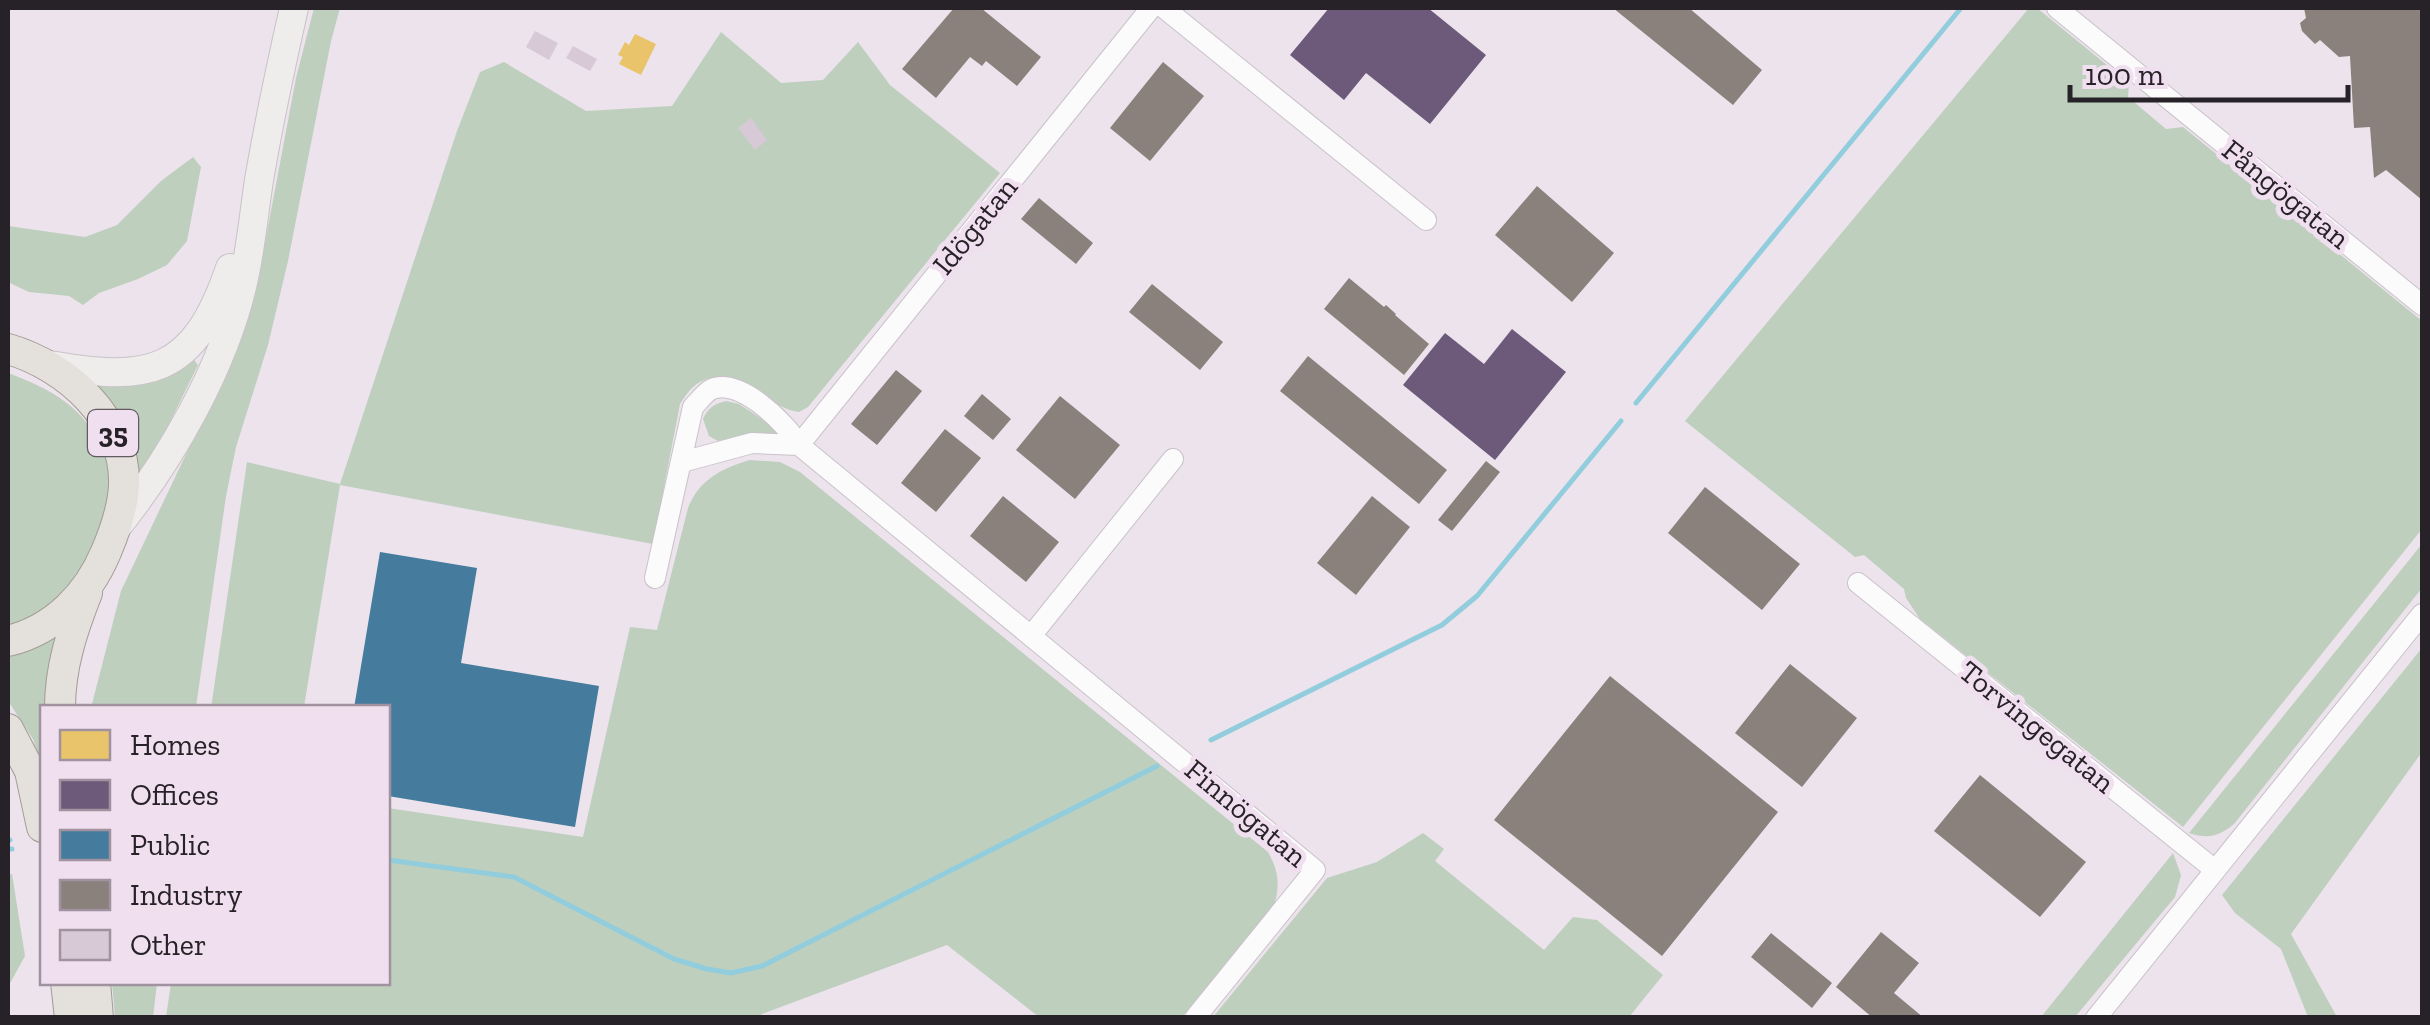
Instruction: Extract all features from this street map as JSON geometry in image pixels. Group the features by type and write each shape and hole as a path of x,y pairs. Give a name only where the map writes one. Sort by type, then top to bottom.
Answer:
{"main road":[{"path":"115,529 168,458 213,367 244,280 259,181 294,8"},
{"path":"44,364 108,374 134,373 167,362 180,353 204,328 219,298 259,181"},
{"name":"35","path":"8,349 44,364 84,394 113,434 123,468 124,484 115,529 68,647 60,705"},
{"name":"35","path":"8,641 52,621 92,581"},
{"path":"8,729 30,771 40,818"},
{"path":"66,985 70,1018"},
{"path":"95,985 98,1018"}],"street":[{"name":"Idögatan","path":"799,445 1151,8"},
{"path":"1164,8 1426,220"},
{"name":"Fångögatan","path":"2057,8 2422,305"},
{"name":"Finnögatan","path":"655,578 694,407 709,390 733,388 789,427 799,445 1315,870 1195,1018"},
{"path":"682,462 752,443 799,445"},
{"path":"1031,636 1173,459"},
{"name":"Torvingegatan","path":"1858,584 2215,870"},
{"path":"2096,1018 2422,614"}],"green space":[{"path":"314,8 340,8 288,261 268,345 236,447 196,705 92,705 121,591 238,345 255,296 296,78"},
{"path":"2029,8 2037,8 2129,83 2128,97 2166,129 2183,127 2422,321 2422,529 2183,827 1920,619 1904,589 1864,555 1855,557 1685,421"},
{"path":"721,32 781,83 823,80 858,42 890,85 1000,173 808,407 799,412 787,409 746,384 724,377 706,379 689,391 680,404 653,544 340,485 304,705 211,705 247,462 340,484 480,72 504,62 586,111 672,106"},
{"path":"193,157 201,167 187,241 167,265 99,293 83,305 69,296 29,292 8,282 8,226 85,237 117,225 161,181"},
{"path":"192,357 198,365 138,487 89,382 120,386 144,383"},
{"path":"8,373 66,402 88,424 104,454 110,487 98,536 75,584 65,596 8,635"},
{"path":"726,401 739,404 780,435 748,434 718,441 709,436 703,419 712,407"},
{"path":"750,460 780,462 800,472 1268,852 1277,876 1275,903 1182,1017 1039,1017 947,945 759,1017 166,1017 171,985 390,985 390,808 583,837 630,627 657,630 688,508 705,483"},
{"path":"2422,544 2422,588 2234,824 2213,836 2189,833"},
{"path":"60,633 45,705 40,705 40,760 33,739 8,701 8,658"},
{"path":"2422,648 2422,752 2291,934 2337,1017 2308,1017 2281,949 2235,913 2222,895"},
{"path":"1423,833 1444,849 1435,861 1544,950 1573,917 1597,920 1663,975 1629,1017 1213,1017 1327,878 1377,862"},
{"path":"2173,853 2181,875 2175,897 2075,1017 2041,1017"},
{"path":"12,874 25,956 8,987 8,875"},
{"path":"112,985 157,985 153,1017 115,1017"}],"building: Homes":[{"path":"635,34 656,44 641,75 619,64 623,57 618,55"}],"building: Offices":[{"path":"1329,8 1428,8 1486,55 1430,124 1366,73 1344,100 1290,55"},
{"path":"1512,329 1566,372 1495,460 1403,385 1445,333 1484,364"}],"building: Public":[{"path":"380,552 477,568 461,663 599,686 575,827 390,796 390,705 354,705"}],"building: Industry":[{"path":"954,8 981,8 1041,57 1017,86 986,61 982,66 970,57 936,98 902,69"},
{"path":"1613,8 1689,8 1762,70 1733,105"},
{"path":"2304,8 2422,8 2422,200 2386,170 2374,178 2370,127 2354,128 2350,56 2339,57 2320,40 2315,44 2302,31"},
{"path":"1163,62 1204,96 1150,161 1110,128"},
{"path":"1537,186 1614,253 1572,302 1495,235"},
{"path":"1039,198 1093,243 1076,264 1021,219"},
{"path":"1349,278 1429,344 1404,375 1324,309"},
{"path":"1152,284 1223,342 1200,370 1129,312"},
{"path":"1308,356 1447,470 1419,504 1280,391"},
{"path":"896,370 922,391 877,445 851,424"},
{"path":"982,394 1011,419 993,440 964,416"},
{"path":"1060,396 1120,445 1075,499 1016,450"},
{"path":"945,429 981,458 936,512 901,483"},
{"path":"1486,461 1500,472 1452,531 1438,520"},
{"path":"1705,487 1800,564 1762,610 1668,533"},
{"path":"1003,496 1059,542 1026,582 970,536"},
{"path":"1372,496 1410,527 1356,595 1317,563"},
{"path":"1790,664 1857,718 1802,787 1735,733"},
{"path":"1610,676 1778,812 1662,956 1494,820"},
{"path":"1980,775 2086,862 2040,917 1934,831"},
{"path":"1881,932 1919,963 1894,993 1924,1018 1873,1018 1836,987"},
{"path":"1771,933 1832,983 1812,1008 1751,957"}],"building: Other":[{"path":"535,31 558,43 549,60 526,47"},
{"path":"573,46 597,59 590,71 566,58"},
{"path":"751,118 767,140 755,150 738,128"}],"waterway":[{"path":"1636,403 1961,8"},
{"path":"1211,740 1442,625 1477,596 1621,421"},
{"path":"390,860 514,877 674,959 731,973 762,966 1157,766"}]}
